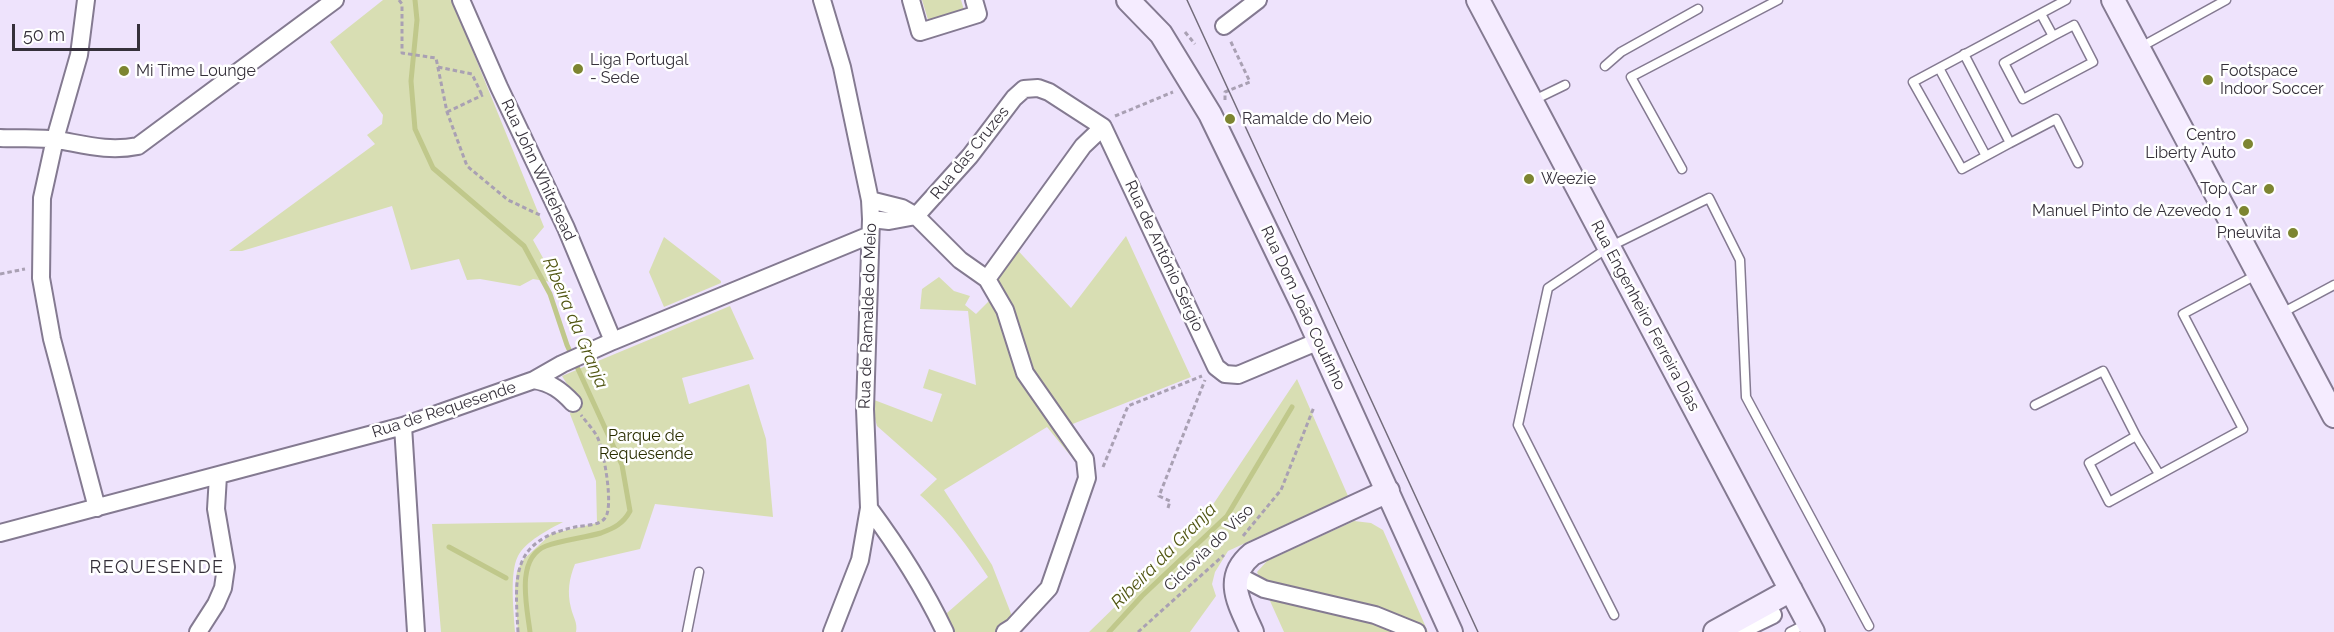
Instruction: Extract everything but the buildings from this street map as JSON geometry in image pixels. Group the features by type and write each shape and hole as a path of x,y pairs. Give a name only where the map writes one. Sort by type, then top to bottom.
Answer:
{"main road":[{"name":"Rua Dom João Coutinho","path":"1128,0 1161,34 1210,114 1319,341 1451,632"},
{"name":"Rua Engenheiro Ferreira Dias","path":"1478,0 1791,590 1804,629"},
{"path":"2113,0 2334,416"},
{"path":"1252,632 1234,591 1242,562 1252,554 1388,491"},
{"path":"1715,632 1791,590"}],"street":[{"path":"86,0 79,55 55,139 42,198 41,278 52,339 97,508"},
{"path":"0,138 55,139 116,150 138,146 335,0"},
{"name":"Rua John Whitehead","path":"461,0 499,87 566,228 613,341"},
{"name":"Rua de Ramalde do Meio","path":"822,0 842,68 870,200 864,409 869,508 860,560 832,632"},
{"path":"911,0 920,32 978,14 974,0"},
{"path":"1224,26 1258,0"},
{"name":"Rua das Cruzes","path":"916,216 970,156 1014,98 1024,89 1038,87 1103,127"},
{"path":"987,279 1083,146 1103,127"},
{"name":"Rua de António Sérgio","path":"1103,127 1216,367 1226,374 1238,375 1319,341"},
{"path":"870,200 902,208 916,216 960,260 987,279 1005,310 1025,373 1085,459 1087,478 1049,588 1013,627 1005,632"},
{"path":"870,227 916,216"},
{"name":"Rua de Requesende","path":"0,533 218,477 403,426 534,380 562,364 870,227"},
{"path":"534,380 554,387 573,403"},
{"path":"403,426 416,632"},
{"path":"198,632 216,604 226,567 216,509 218,477"},
{"path":"869,508 888,533 930,600 945,632"},
{"path":"1237,575 1264,589 1375,615 1418,632"},
{"path":"1738,632 1773,615 1767,604"}],"lane":[{"path":"1682,169 1631,77 1778,0"},
{"path":"2066,0 1913,82 1962,169 2056,119 2078,163"},
{"path":"2139,48 2226,0"},
{"path":"1605,66 1622,52 1698,9"},
{"path":"2041,14 2053,36"},
{"path":"2074,25 2094,62 2023,99 2004,63 2053,36 2074,25"},
{"path":"1964,54 2010,143"},
{"path":"1939,68 1986,156"},
{"path":"1532,102 1565,85"},
{"path":"1614,615 1518,424 1548,288 1609,247 1709,198 1740,260 1746,397 1869,626"},
{"path":"2136,436 2089,463 2109,502 2243,429 2183,314 2258,274"},
{"path":"2280,314 2334,285"},
{"path":"2035,405 2103,371 2136,436 2159,474"},
{"path":"687,632 699,573"}],"path":[{"path":"399,0 402,4 402,53 436,58 447,112 467,166 508,200 566,228"},
{"path":"1184,32 1195,44"},
{"path":"1225,92 1250,82 1235,49"},
{"path":"438,67 472,74 482,95"},
{"path":"1103,127 1112,117 1192,84"},
{"path":"447,112 499,87"},
{"path":"0,274 41,266"},
{"path":"1102,469 1128,406 1207,374 1159,496 1170,501 1168,508"},
{"path":"518,632 515,587 517,571 524,558 535,544 551,534 597,524 605,518 609,508 608,484 599,441 573,403"},
{"name":"Ciclovia do Viso","path":"1241,537 1281,490 1314,407"},
{"name":"Ciclovia do Viso","path":"1138,632 1228,551"}],"green space":[{"path":"383,0 452,0 544,227 533,240 557,283 533,279 520,286 480,279 467,280 459,259 411,270 392,206 242,251 229,251 375,144 367,135 382,124 383,115 330,42"},
{"path":"922,0 961,0 965,13 929,23"},
{"path":"1126,236 1191,377 1065,427 1027,373 1015,339 1025,373 1085,459 1087,478 1049,588 1013,627 1005,632 945,632 939,620 988,577 957,534 920,495 937,479 877,426 869,398 932,422 942,394 923,388 929,369 976,385 968,311 920,309 922,289 939,277 954,291 970,296 965,305 976,314 996,294 987,279 1012,244 1071,308","holes":["1047,427 1079,466 1081,481 1042,587 1012,616 992,565 944,490"]},
{"path":"664,237 721,283 664,307 649,272"},
{"name":"Parque de Requesende","path":"730,306 754,359 682,378 689,404 749,384 766,439 773,517 655,504 640,549 575,564 569,591 576,632 518,632 515,587 517,571 524,559 551,534 597,523 596,481 570,414 575,397 562,376"},
{"path":"1297,379 1348,496 1228,551 1215,572 1212,584 1216,596 1190,632 1089,632 1164,559 1212,506"},
{"path":"1354,521 1371,523 1383,530 1428,632 1284,632 1257,572 1267,561"},
{"path":"563,522 532,541 518,556 513,583 515,632 441,632 432,524"}],"waterway":[{"name":"Ribeira da Granja","path":"415,0 417,20 411,81 415,129 433,168 524,246 550,294 567,345 622,465 630,511 624,519 601,533 546,546 536,552 530,561 525,584 530,632"},
{"name":"Ribeira da Granja","path":"1109,632 1142,596 1227,516 1292,407"},
{"path":"449,547 506,578"}],"tram line":[{"path":"1187,0 1478,632"}],"place":[{"name":"Liga Portugal - Sede","path":"578,69"},
{"name":"Mi Time Lounge","path":"124,71"},
{"name":"Footspace Indoor Soccer","path":"2208,80"},
{"name":"Ramalde do Meio","path":"1230,119"},
{"name":"Centro Liberty Auto","path":"2248,144"},
{"name":"Weezie","path":"1529,179"},
{"name":"Top Car","path":"2269,189"},
{"name":"Manuel Pinto de Azevedo 1","path":"2244,211"},
{"name":"Pneuvita","path":"2293,233"}],"district":[{"name":"REQUESENDE","path":"157,568"}]}
